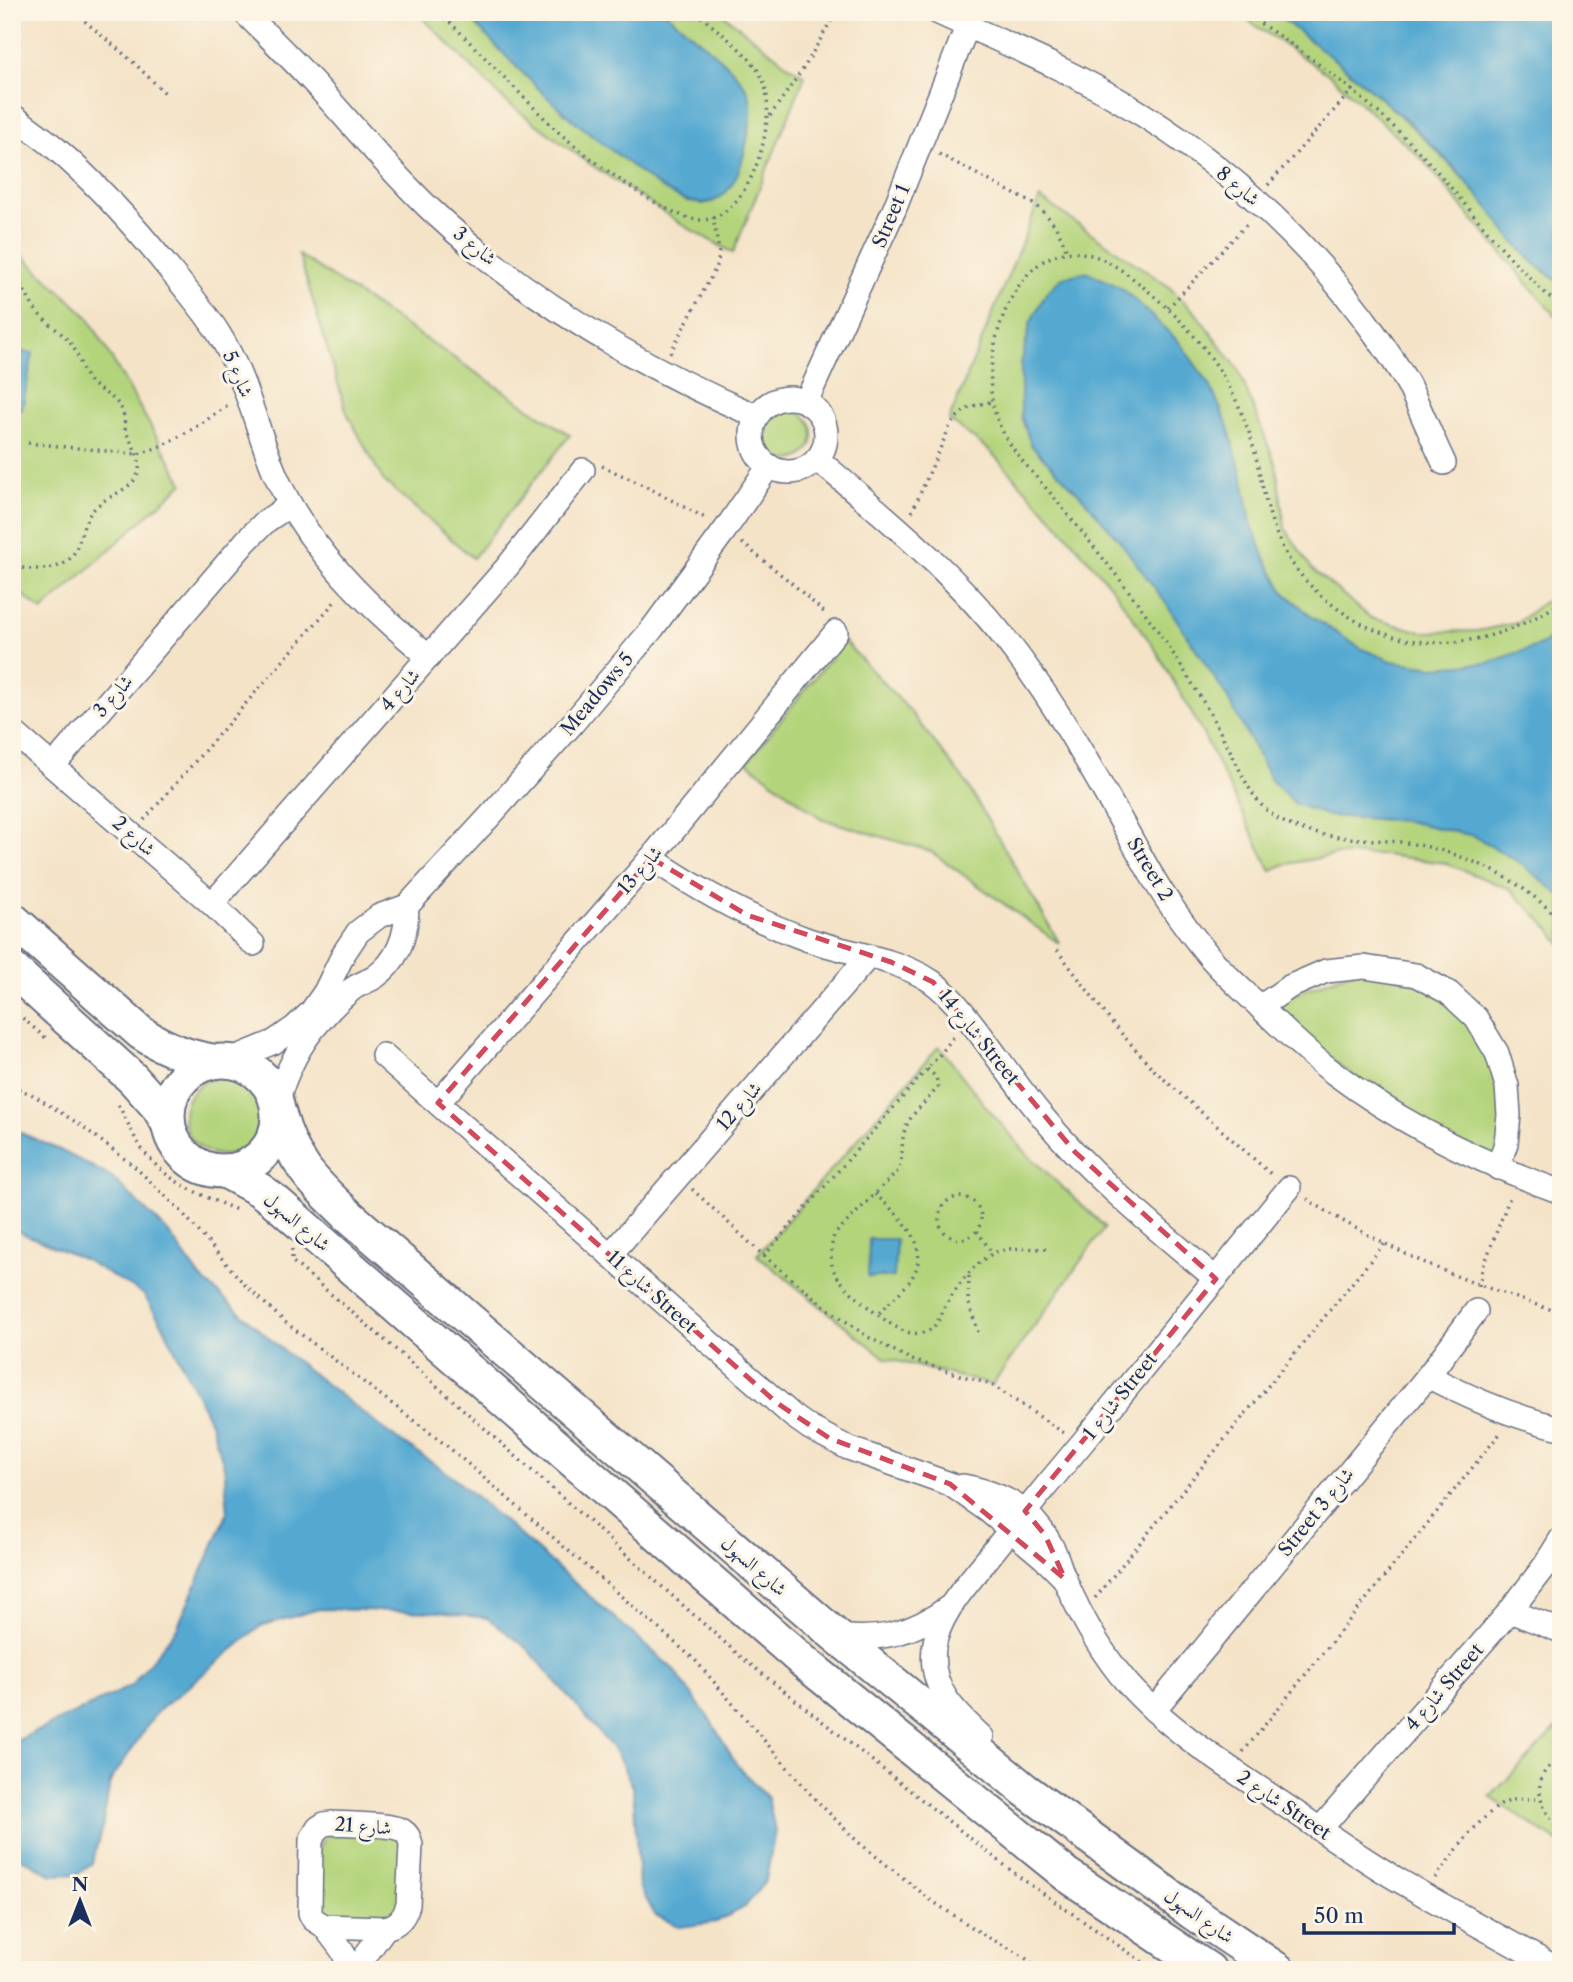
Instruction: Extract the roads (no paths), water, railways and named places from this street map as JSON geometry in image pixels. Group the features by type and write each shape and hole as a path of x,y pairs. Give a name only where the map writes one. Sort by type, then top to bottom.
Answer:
{"main road":[{"path":"12,919 141,1033 158,1044 194,1058 246,1065 260,1074 271,1086 278,1107 277,1130 270,1146 258,1159 242,1168 225,1171 194,1163 181,1153 158,1107 133,1079 12,969"},
{"path":"167,1123 170,1098 183,1076 197,1066 221,1060"},
{"name":"شارع السهول","path":"278,1107 288,1141 302,1167 339,1207 835,1635 1037,1799 1193,1913 1278,1970"},
{"name":"شارع السهول","path":"225,1171 260,1190 275,1202 804,1662 1067,1875 1209,1970"},
{"path":"1000,1821 1046,1848 1060,1847 1065,1842 1066,1829 1037,1799"}],"street":[{"name":"شارع 3","path":"244,12 431,209 517,281 611,343 661,371 756,416"},
{"name":"شارع 8","path":"937,12 1072,75 1123,103 1218,168 1260,203 1307,249 1378,337 1408,385 1444,463"},
{"name":"Street 1","path":"806,402 866,275 967,27"},
{"name":"شارع 5","path":"12,115 55,148 91,182 158,255 206,314 220,335 242,380 275,474 290,505 350,584 429,657"},
{"path":"792,398 806,402 815,408 825,428 823,449 817,459 807,467 794,472 769,466 760,459 751,438 756,416 766,406 778,400 792,398"},
{"name":"Street 2","path":"817,459 904,532 943,569 1016,653 1078,745 1166,897 1208,955 1260,1007 1305,1050 1369,1098 1408,1123 1448,1145 1561,1192"},
{"name":"Meadows 5","path":"221,1060 274,1042 311,1012 326,992 350,942 358,932 379,916 407,906 554,744 652,629 769,466"},
{"name":"شارع 4","path":"212,904 508,566 583,470"},
{"name":"شارع 3","path":"53,766 251,536 266,521 290,505"},
{"name":"شارع 13","path":"438,1103 651,858 836,632"},
{"name":"شارع 2","path":"12,731 212,904 253,944"},
{"name":"شارع 14 Street","path":"651,858 691,885 747,915 807,939 891,962 913,970 933,982 967,1016 1041,1116 1075,1153 1216,1279"},
{"path":"404,936 407,906"},
{"path":"379,916 404,936"},
{"path":"278,1107 284,1079 306,1038 321,1019 361,983 377,958 393,942 404,936"},
{"name":"شارع 12","path":"610,1255 868,957"},
{"path":"339,964 361,983"},
{"path":"1260,1007 1289,987 1326,971 1364,967 1416,975 1449,993 1476,1018 1497,1053 1507,1086 1508,1172"},
{"name":"شارع 11 Street","path":"383,1055 777,1403 810,1428 848,1448 950,1484 997,1495 1025,1511"},
{"name":"شارع 1 Street","path":"947,1613 1025,1511 1289,1188"},
{"name":"Street شارع 3","path":"1154,1710 1429,1376 1476,1311"},
{"path":"1429,1376 1466,1396 1515,1416 1561,1428"},
{"name":"شارع 11 Street","path":"950,1484 1010,1530"},
{"name":"شارع 2 Street","path":"1025,1511 1045,1535 1082,1614 1105,1655 1128,1684 1154,1710 1230,1769 1404,1884 1560,1970"},
{"name":"شارع 2 Street","path":"1010,1530 1065,1579"},
{"name":"شارع 4 Street","path":"1320,1829 1510,1611 1561,1539"},
{"path":"1510,1611 1561,1631"},
{"path":"835,1635 862,1638 888,1636 947,1613"},
{"path":"947,1613 935,1640 933,1661 937,1684 948,1702 1016,1770 1037,1799"},
{"name":"شارع 21","path":"351,1970 342,1950 324,1926 313,1919 309,1906 311,1840 318,1828 331,1823 394,1827 410,1838 408,1905 400,1921 385,1928 358,1970"},
{"path":"324,1926 385,1928"}],"water":[{"path":"464,12 665,12 730,68 749,94 751,114 747,140 741,165 730,188 712,201 700,203 678,197 663,189 562,111"},
{"path":"1273,12 1541,12 1561,27 1561,283 1535,264 1513,241 1451,164 1410,123"},
{"path":"1088,272 1123,289 1179,342 1210,385 1227,423 1243,478 1251,523 1265,558 1284,592 1312,617 1362,649 1392,661 1433,667 1487,663 1541,645 1561,631 1561,896 1520,863 1474,836 1406,821 1329,816 1295,804 1271,780 1227,697 1167,605 1119,540 1031,445 1021,416 1021,363 1031,321 1046,293 1063,277"},
{"path":"16,351 33,353 22,410 12,408 12,368"},
{"path":"12,1129 112,1177 167,1231 201,1278 285,1352 394,1437 452,1476 673,1669 711,1721 737,1765 768,1798 775,1831 766,1880 745,1907 716,1922 680,1927 655,1915 639,1886 633,1787 615,1751 528,1649 487,1618 438,1612 319,1609 261,1626 156,1713 110,1782 103,1824 92,1863 78,1874 52,1875 12,1853 12,1743 131,1686 177,1628 228,1512 224,1466 211,1424 164,1327 143,1294 85,1260 12,1229"},
{"path":"869,1239 896,1239 894,1277 868,1277"}]}
